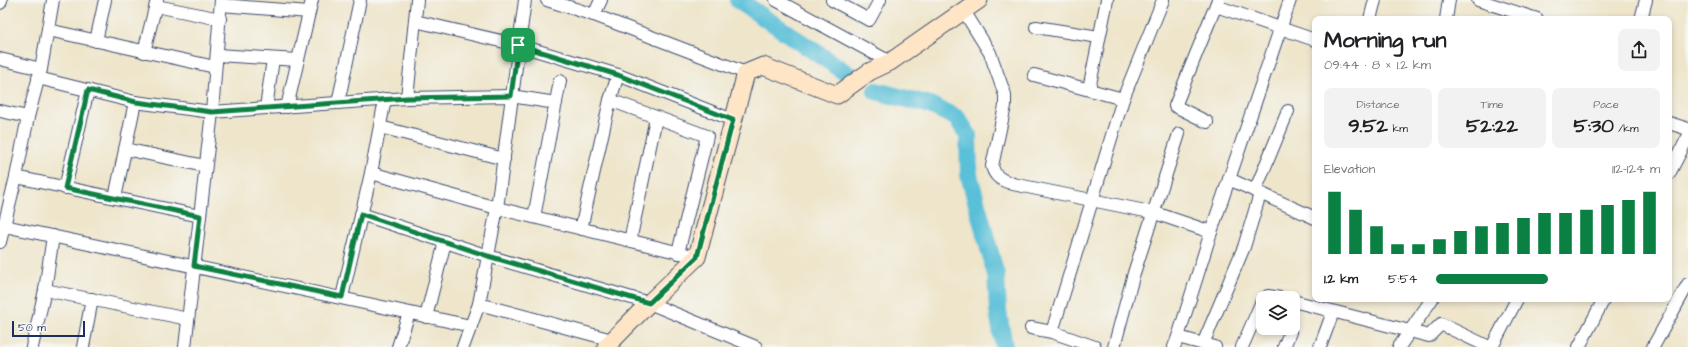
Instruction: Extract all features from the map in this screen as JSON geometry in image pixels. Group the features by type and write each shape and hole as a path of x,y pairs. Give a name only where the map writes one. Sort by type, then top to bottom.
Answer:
{"main road":[{"path":"609,343 697,257 746,73 763,66 837,96 869,72 890,62 979,0"}],"street":[{"path":"0,242 2,225 16,178 28,116 40,73 53,0"},
{"path":"96,41 105,0"},
{"path":"338,103 360,0"},
{"path":"407,98 417,0"},
{"path":"462,347 479,304 497,208 525,0"},
{"path":"547,0 594,15 746,73"},
{"path":"594,15 601,0"},
{"path":"776,0 890,62"},
{"path":"832,0 869,20 880,0"},
{"path":"1089,89 1107,0"},
{"path":"1052,332 1123,99 1163,0"},
{"path":"1215,347 1203,344 1176,342 1229,179 1282,30 1290,0"},
{"path":"1371,16 1375,0"},
{"path":"1446,16 1449,0"},
{"path":"1478,0 1528,16"},
{"path":"1642,16 1646,0"},
{"path":"185,347 212,112 221,2 311,6 288,107"},
{"path":"144,52 156,3 220,20"},
{"path":"1207,122 1175,106 1217,3 1282,30 1312,39"},
{"path":"964,11 990,54 1006,95 992,166 994,173 999,178 1013,184 1154,213 1211,232"},
{"path":"415,21 518,45 618,75 733,120"},
{"path":"1036,27 1099,37"},
{"path":"48,30 216,67"},
{"path":"217,55 298,60"},
{"path":"0,59 88,90 136,102 212,112 407,98 511,96 556,103"},
{"path":"266,108 273,59"},
{"path":"581,229 610,100 618,75"},
{"path":"1034,75 1123,99"},
{"path":"534,217 560,81"},
{"path":"65,188 88,90"},
{"path":"342,297 371,173 386,99"},
{"path":"610,100 706,136 678,253"},
{"path":"115,198 136,102"},
{"path":"1203,344 1244,247 1258,192 1288,110"},
{"path":"0,111 28,116"},
{"path":"630,241 656,118"},
{"path":"1672,124 1688,129"},
{"path":"380,127 504,160"},
{"path":"1114,347 1134,273 1179,134"},
{"path":"1672,168 1688,137"},
{"path":"125,149 206,166"},
{"path":"371,173 497,208 697,257"},
{"path":"16,178 200,216"},
{"path":"1229,179 1312,217"},
{"path":"361,214 488,256 649,303 756,347"},
{"path":"2,225 471,326"},
{"path":"32,347 45,290 53,236"},
{"path":"426,316 445,242"},
{"path":"1653,347 1683,303 1688,284"},
{"path":"45,290 188,319"},
{"path":"83,347 92,299"},
{"path":"1399,347 1430,302"},
{"path":"1492,347 1516,302"},
{"path":"1579,347 1602,302"},
{"path":"1300,303 1429,336 1441,324 1489,347"},
{"path":"479,304 609,343"},
{"path":"1320,347 1333,312"},
{"path":"398,347 409,313"},
{"path":"1242,347 1256,316"},
{"path":"1032,328 1052,332 1095,347"},
{"path":"1284,347 1289,335"}],"waterway":[{"path":"738,0 848,74"},
{"path":"876,91 930,105 957,118 968,135 969,175 996,275 998,311 1004,347"}],"route":[{"path":"518,45 618,75 733,120 697,257 649,303 488,256 361,214 342,297 194,266 200,216 65,188 88,90 136,102 212,112 407,98 511,96 518,45"}]}
